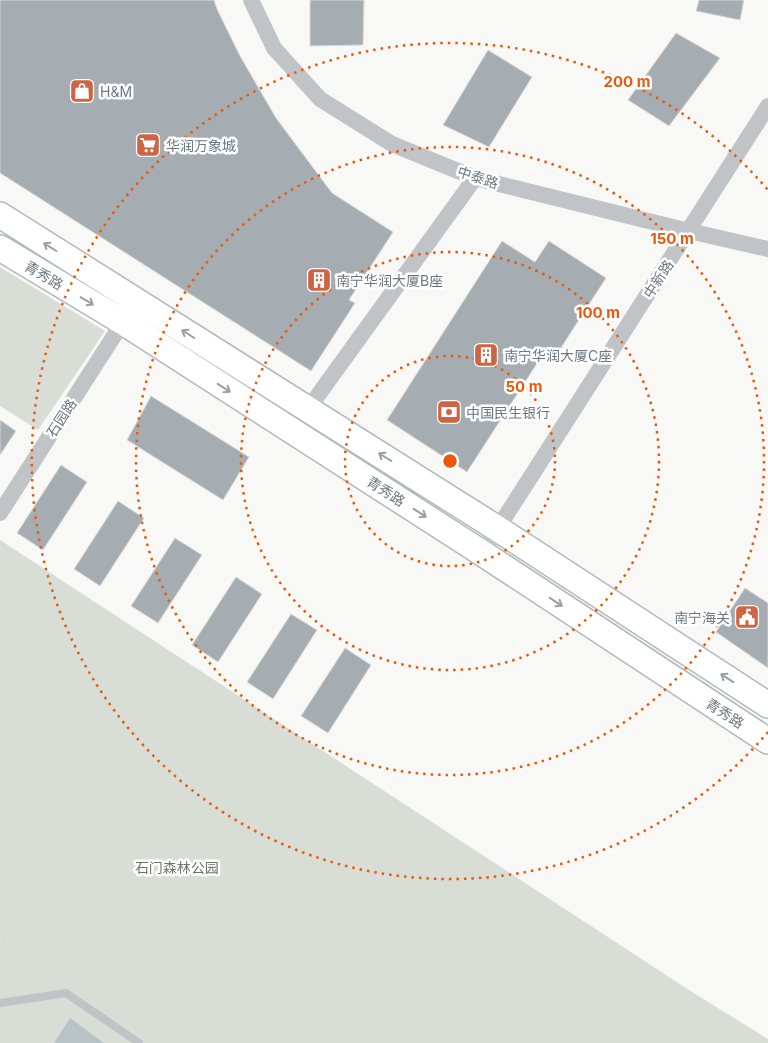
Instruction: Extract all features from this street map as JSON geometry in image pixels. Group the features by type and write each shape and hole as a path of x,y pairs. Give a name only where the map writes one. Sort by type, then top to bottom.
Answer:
{"main road":[{"name":"青秀路","path":"0,215 498,529 768,705"},
{"name":"青秀路","path":"0,248 123,322 482,553 768,741"}],"street":[{"name":"中泰路","path":"251,0 274,48 320,99 392,144 475,178 688,231 768,248"},
{"name":"中新路","path":"482,553 768,106"},
{"path":"308,409 475,178"},
{"name":"石园路","path":"0,513 123,322"}],"lane":[{"path":"0,1003 66,993 139,1043"}],"green space":[{"path":"0,267 105,331 38,430 0,406"},
{"name":"石门森林公园","path":"0,540 692,992 768,1039 768,1043 0,1043"}],"shaded area":[{"path":"70,1018 104,1043 54,1043"}],"building":[{"name":"华润万象城","path":"0,0 214,0 240,56 276,118 332,193 393,232 349,300 355,303 311,371 0,173"},
{"path":"310,0 364,0 363,45 310,46"},
{"path":"699,0 744,0 740,20 696,11"},
{"path":"676,33 720,58 669,126 628,100"},
{"path":"488,50 532,77 489,147 443,125"},
{"name":"南宁华润大厦C座","path":"502,241 535,262 549,241 606,278 555,357 545,351 467,472 387,420"},
{"path":"151,396 249,457 223,500 127,440"},
{"path":"0,420 16,431 0,455"},
{"path":"61,465 87,482 43,550 17,533"},
{"path":"118,501 144,518 100,586 74,569"},
{"path":"175,538 202,555 158,623 131,606"},
{"path":"236,577 262,594 218,662 192,645"},
{"name":"南宁海关","path":"745,588 768,603 768,668 716,632"},
{"path":"291,614 317,630 273,699 247,682"},
{"path":"345,648 371,665 328,733 301,716"}],"place":[{"name":"H&M","path":"82,91"},
{"name":"华润万象城","path":"148,145"},
{"name":"南宁华润大厦B座","path":"319,280"},
{"name":"南宁华润大厦C座","path":"486,355"},
{"name":"中国民生银行","path":"449,412"},
{"name":"南宁海关","path":"747,617"}]}
